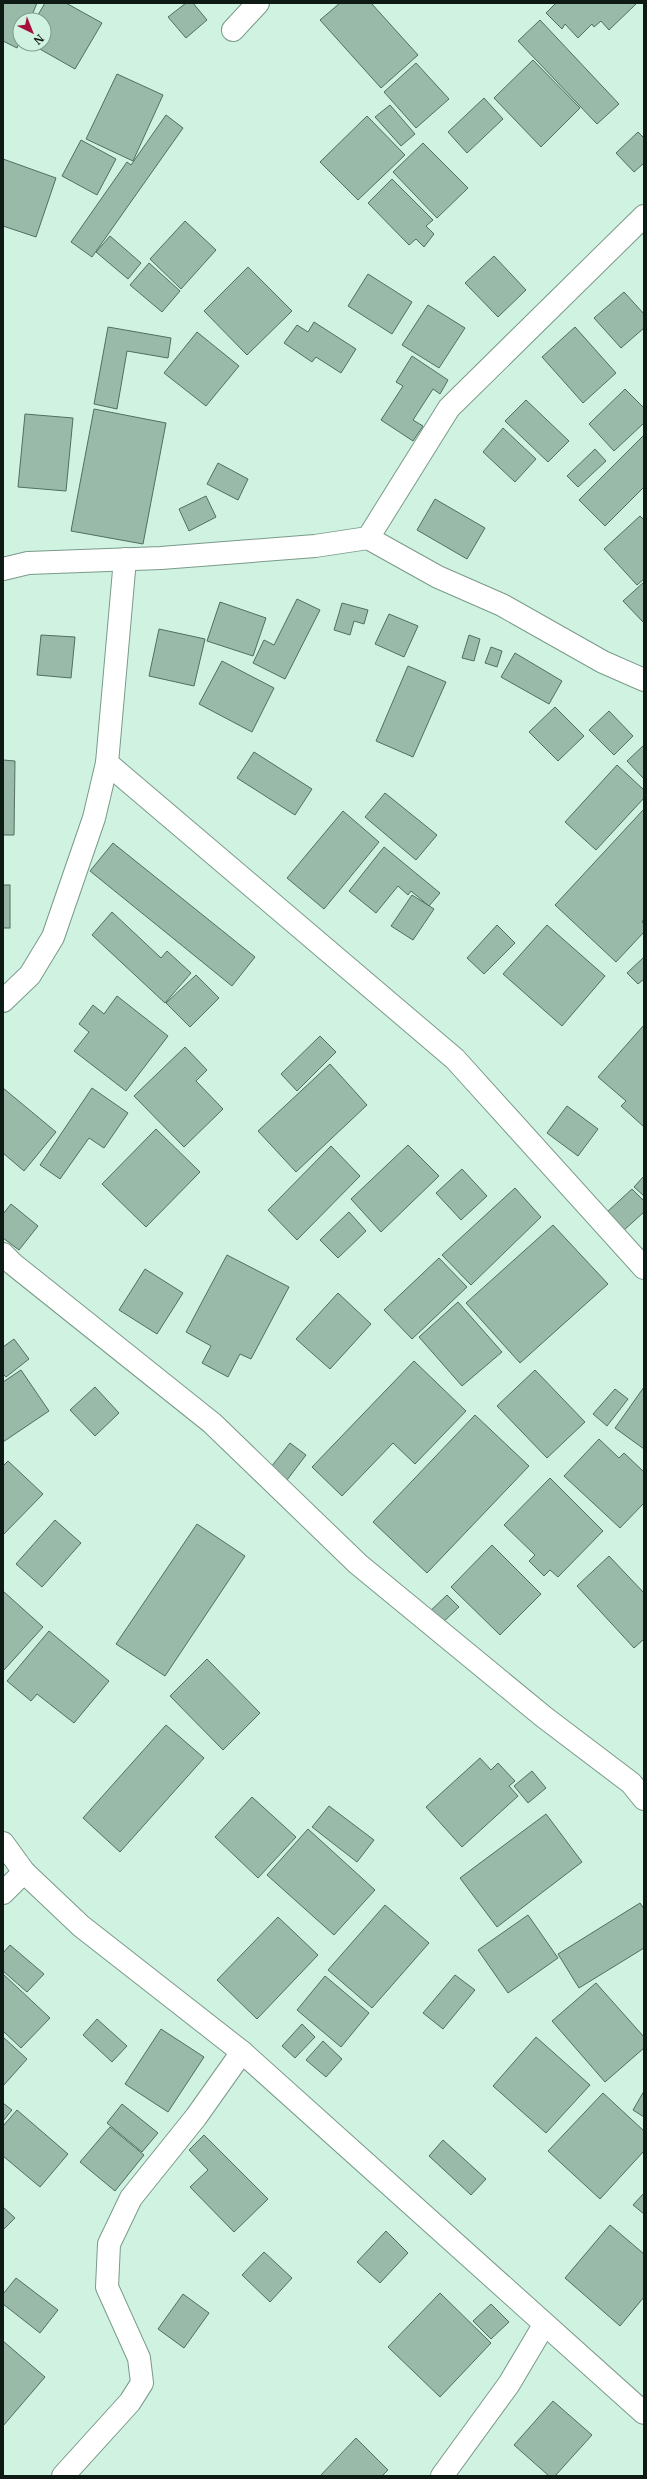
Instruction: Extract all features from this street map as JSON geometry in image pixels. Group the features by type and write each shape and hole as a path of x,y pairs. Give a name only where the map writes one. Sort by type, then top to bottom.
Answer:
{"street":[{"path":"233,30 258,3"},
{"path":"368,538 449,408 644,216"},
{"path":"3,570 28,563 125,560 315,546 368,538 438,577 502,605 603,662 644,680"},
{"path":"3,1001 30,975 53,937 94,818 107,763 125,560"},
{"path":"107,763 455,1059 644,1268"},
{"path":"3,1254 13,1264 212,1423 358,1564 544,1718 631,1783 644,1798"},
{"path":"3,1843 24,1872 81,1926 242,2052 644,2413"},
{"path":"3,1893 24,1872"},
{"path":"63,2476 130,2402 142,2383 139,2358 107,2287 109,2244 131,2198 196,2117 242,2052"},
{"path":"442,2476 509,2384 544,2324"}],"building":[{"path":"3,3 37,3 33,12 12,12 12,46 3,41"},
{"path":"45,3 66,3 102,23 75,69 45,52 52,52 52,12 40,12"},
{"path":"186,3 193,3 207,20 186,38 168,17"},
{"path":"340,3 371,3 418,55 381,88 320,20"},
{"path":"556,3 637,3 609,30 601,21 594,27 592,24 578,38 565,24 562,29 546,13"},
{"path":"540,20 619,104 597,124 518,41"},
{"path":"533,60 580,108 541,147 494,98"},
{"path":"416,63 449,99 416,128 384,92"},
{"path":"117,74 163,95 133,161 86,139"},
{"path":"484,98 503,119 467,153 448,132"},
{"path":"390,105 415,134 401,146 375,117"},
{"path":"166,115 183,128 92,257 71,242 127,162 131,165"},
{"path":"367,116 405,155 358,200 320,162"},
{"path":"638,132 644,138 644,163 634,172 616,153"},
{"path":"81,140 116,159 97,195 62,176"},
{"path":"423,143 468,188 437,218 393,172"},
{"path":"3,159 56,178 36,237 3,226"},
{"path":"392,179 433,220 426,226 434,234 424,247 416,239 409,245 368,203"},
{"path":"185,221 216,250 181,289 150,259"},
{"path":"110,236 141,263 128,279 96,252"},
{"path":"494,256 526,290 498,317 465,283"},
{"path":"149,263 180,291 162,312 130,285"},
{"path":"248,267 292,311 247,355 204,311"},
{"path":"368,274 412,302 392,334 348,306"},
{"path":"624,292 644,314 644,328 621,348 594,318"},
{"path":"428,305 465,328 439,368 402,345"},
{"path":"314,322 356,349 341,373 316,357 312,362 284,343 297,325 308,332"},
{"path":"108,327 171,338 168,358 127,351 117,409 94,404"},
{"path":"575,327 616,373 583,403 542,357"},
{"path":"197,332 239,366 206,406 164,373"},
{"path":"412,356 448,380 440,394 433,389 413,420 423,426 413,441 381,420 403,386 396,382"},
{"path":"625,389 644,408 644,423 614,451 589,424"},
{"path":"526,400 569,441 548,462 505,421"},
{"path":"94,409 166,423 143,544 71,531"},
{"path":"25,414 73,418 66,491 18,487"},
{"path":"503,428 536,459 515,482 483,452"},
{"path":"644,435 644,487 605,526 579,500"},
{"path":"595,449 606,461 578,487 567,476"},
{"path":"218,463 248,479 238,500 207,484"},
{"path":"206,496 216,517 189,531 179,509"},
{"path":"435,499 485,528 467,559 417,530"},
{"path":"640,516 644,520 644,579 637,585 604,549"},
{"path":"644,582 644,623 623,601"},
{"path":"297,599 320,610 285,679 253,663 264,640 274,645"},
{"path":"220,602 266,618 253,656 207,641"},
{"path":"342,603 368,610 364,624 354,621 350,635 334,630"},
{"path":"389,614 418,626 404,657 375,644"},
{"path":"159,629 205,639 194,686 149,676"},
{"path":"41,635 75,637 71,678 37,675"},
{"path":"469,635 480,639 474,661 462,658"},
{"path":"491,647 502,651 497,667 485,663"},
{"path":"515,653 562,681 549,704 501,677"},
{"path":"222,661 274,688 252,732 199,704"},
{"path":"408,666 446,682 413,757 376,741"},
{"path":"555,707 584,736 558,761 529,732"},
{"path":"609,711 633,736 614,755 589,730"},
{"path":"644,745 644,779 627,761"},
{"path":"254,752 312,789 295,815 237,778"},
{"path":"3,760 15,761 14,835 3,835"},
{"path":"617,765 644,790 644,798 596,850 565,822"},
{"path":"385,793 437,835 416,860 365,817"},
{"path":"644,809 644,919 642,922 644,924 644,932 616,962 555,905"},
{"path":"343,811 379,842 324,909 287,878"},
{"path":"113,843 255,957 232,986 90,871"},
{"path":"384,847 440,893 429,906 411,891 408,895 398,886 376,913 349,891"},
{"path":"3,885 10,885 10,928 3,928"},
{"path":"412,895 434,909 413,940 391,926"},
{"path":"112,912 161,958 167,951 191,973 165,1003 92,935"},
{"path":"497,925 515,943 484,974 467,958"},
{"path":"547,925 605,976 562,1026 503,974"},
{"path":"644,957 644,979 638,984 627,973"},
{"path":"196,975 219,998 190,1027 166,1003"},
{"path":"117,996 168,1036 126,1091 74,1051 89,1032 79,1024 93,1005 104,1014"},
{"path":"644,1025 644,1127 621,1106 626,1101 598,1077"},
{"path":"320,1036 336,1052 297,1091 281,1074"},
{"path":"185,1047 207,1070 196,1081 223,1109 184,1147 134,1096"},
{"path":"330,1064 367,1105 296,1172 258,1131"},
{"path":"3,1088 56,1132 24,1171 3,1153"},
{"path":"92,1088 128,1113 104,1148 89,1138 60,1179 40,1165"},
{"path":"567,1106 598,1129 578,1156 547,1133"},
{"path":"156,1129 200,1172 146,1227 102,1184"},
{"path":"408,1145 439,1176 381,1232 351,1199"},
{"path":"331,1146 360,1176 297,1240 268,1210"},
{"path":"462,1169 487,1196 461,1220 436,1193"},
{"path":"644,1176 644,1196 634,1187"},
{"path":"515,1188 541,1217 471,1285 442,1255"},
{"path":"632,1189 644,1201 644,1212 623,1231 606,1213"},
{"path":"11,1204 38,1226 19,1250 3,1238 3,1214"},
{"path":"349,1212 366,1231 338,1258 320,1240"},
{"path":"553,1225 608,1284 520,1363 466,1303"},
{"path":"227,1255 289,1287 251,1359 240,1354 228,1377 202,1363 211,1346 186,1332"},
{"path":"439,1258 467,1287 412,1339 384,1310"},
{"path":"145,1269 183,1293 157,1334 119,1310"},
{"path":"338,1293 371,1324 330,1369 296,1339"},
{"path":"458,1302 502,1352 462,1386 419,1337"},
{"path":"14,1339 29,1359 6,1377 3,1374 3,1347"},
{"path":"414,1361 466,1411 415,1464 393,1443 342,1496 312,1467"},
{"path":"21,1370 49,1411 3,1442 3,1382"},
{"path":"535,1370 585,1422 547,1458 497,1406"},
{"path":"95,1387 119,1413 95,1436 70,1410"},
{"path":"644,1387 644,1449 615,1428"},
{"path":"615,1389 628,1399 607,1426 593,1414"},
{"path":"475,1415 529,1466 427,1573 373,1522"},
{"path":"599,1439 619,1458 624,1453 644,1472 644,1503 620,1528 564,1476"},
{"path":"290,1443 306,1455 287,1480 271,1467"},
{"path":"8,1461 43,1494 3,1535 3,1466"},
{"path":"550,1478 603,1531 558,1577 550,1570 544,1576 529,1561 535,1555 504,1525"},
{"path":"55,1520 81,1543 42,1587 16,1564"},
{"path":"197,1524 245,1556 165,1676 116,1644"},
{"path":"492,1545 541,1594 500,1635 451,1587"},
{"path":"609,1556 644,1593 644,1639 634,1648 577,1586"},
{"path":"3,1591 43,1627 4,1670 3,1669"},
{"path":"447,1595 459,1607 438,1627 426,1615"},
{"path":"49,1631 109,1681 74,1723 37,1694 31,1701 7,1681"},
{"path":"207,1659 260,1713 223,1750 170,1696"},
{"path":"166,1725 204,1758 120,1852 83,1818"},
{"path":"480,1758 491,1770 498,1763 515,1781 509,1786 518,1796 462,1847 426,1807"},
{"path":"532,1771 546,1788 528,1803 514,1786"},
{"path":"252,1797 296,1837 258,1878 215,1837"},
{"path":"329,1806 374,1840 357,1862 312,1827"},
{"path":"546,1814 582,1862 497,1927 460,1878"},
{"path":"308,1829 375,1890 334,1935 267,1875"},
{"path":"640,1903 644,1909 644,1948 579,1988 558,1954"},
{"path":"385,1905 429,1943 372,2008 328,1970"},
{"path":"528,1915 558,1958 508,1993 478,1950"},
{"path":"278,1917 318,1955 257,2019 217,1980"},
{"path":"10,1945 44,1974 27,1992 3,1971 3,1953"},
{"path":"3,1974 50,2018 21,2048 3,2031"},
{"path":"455,1975 475,1990 443,2029 423,2013"},
{"path":"325,1976 369,2013 341,2047 297,2010"},
{"path":"596,1983 644,2037 644,2048 605,2082 552,2021"},
{"path":"97,2019 127,2046 112,2062 83,2035"},
{"path":"302,2024 315,2037 295,2058 282,2046"},
{"path":"161,2029 204,2057 168,2112 125,2084"},
{"path":"3,2037 27,2059 3,2086"},
{"path":"536,2037 590,2085 546,2133 493,2086"},
{"path":"323,2041 342,2059 326,2077 306,2060"},
{"path":"644,2091 644,2117 633,2110"},
{"path":"603,2093 644,2131 644,2151 600,2199 548,2151"},
{"path":"3,2103 12,2110 3,2121"},
{"path":"122,2104 158,2133 142,2152 107,2123"},
{"path":"17,2110 68,2154 40,2187 3,2156 3,2126"},
{"path":"110,2127 144,2155 115,2191 80,2162"},
{"path":"204,2135 268,2199 234,2232 190,2187 208,2170 189,2150"},
{"path":"443,2140 486,2179 471,2195 429,2156"},
{"path":"644,2193 644,2214 633,2205"},
{"path":"3,2207 15,2218 3,2230"},
{"path":"610,2225 644,2254 644,2297 620,2326 565,2278"},
{"path":"386,2231 408,2253 380,2283 357,2262"},
{"path":"264,2252 292,2278 270,2302 242,2275"},
{"path":"16,2278 58,2310 40,2333 3,2304 3,2294"},
{"path":"440,2293 491,2343 440,2397 388,2347"},
{"path":"183,2294 209,2313 184,2348 158,2329"},
{"path":"491,2304 509,2322 491,2339 473,2321"},
{"path":"3,2341 45,2377 3,2426"},
{"path":"553,2401 592,2435 555,2476 549,2476 514,2445"},
{"path":"356,2438 388,2470 382,2476 320,2476"}]}
